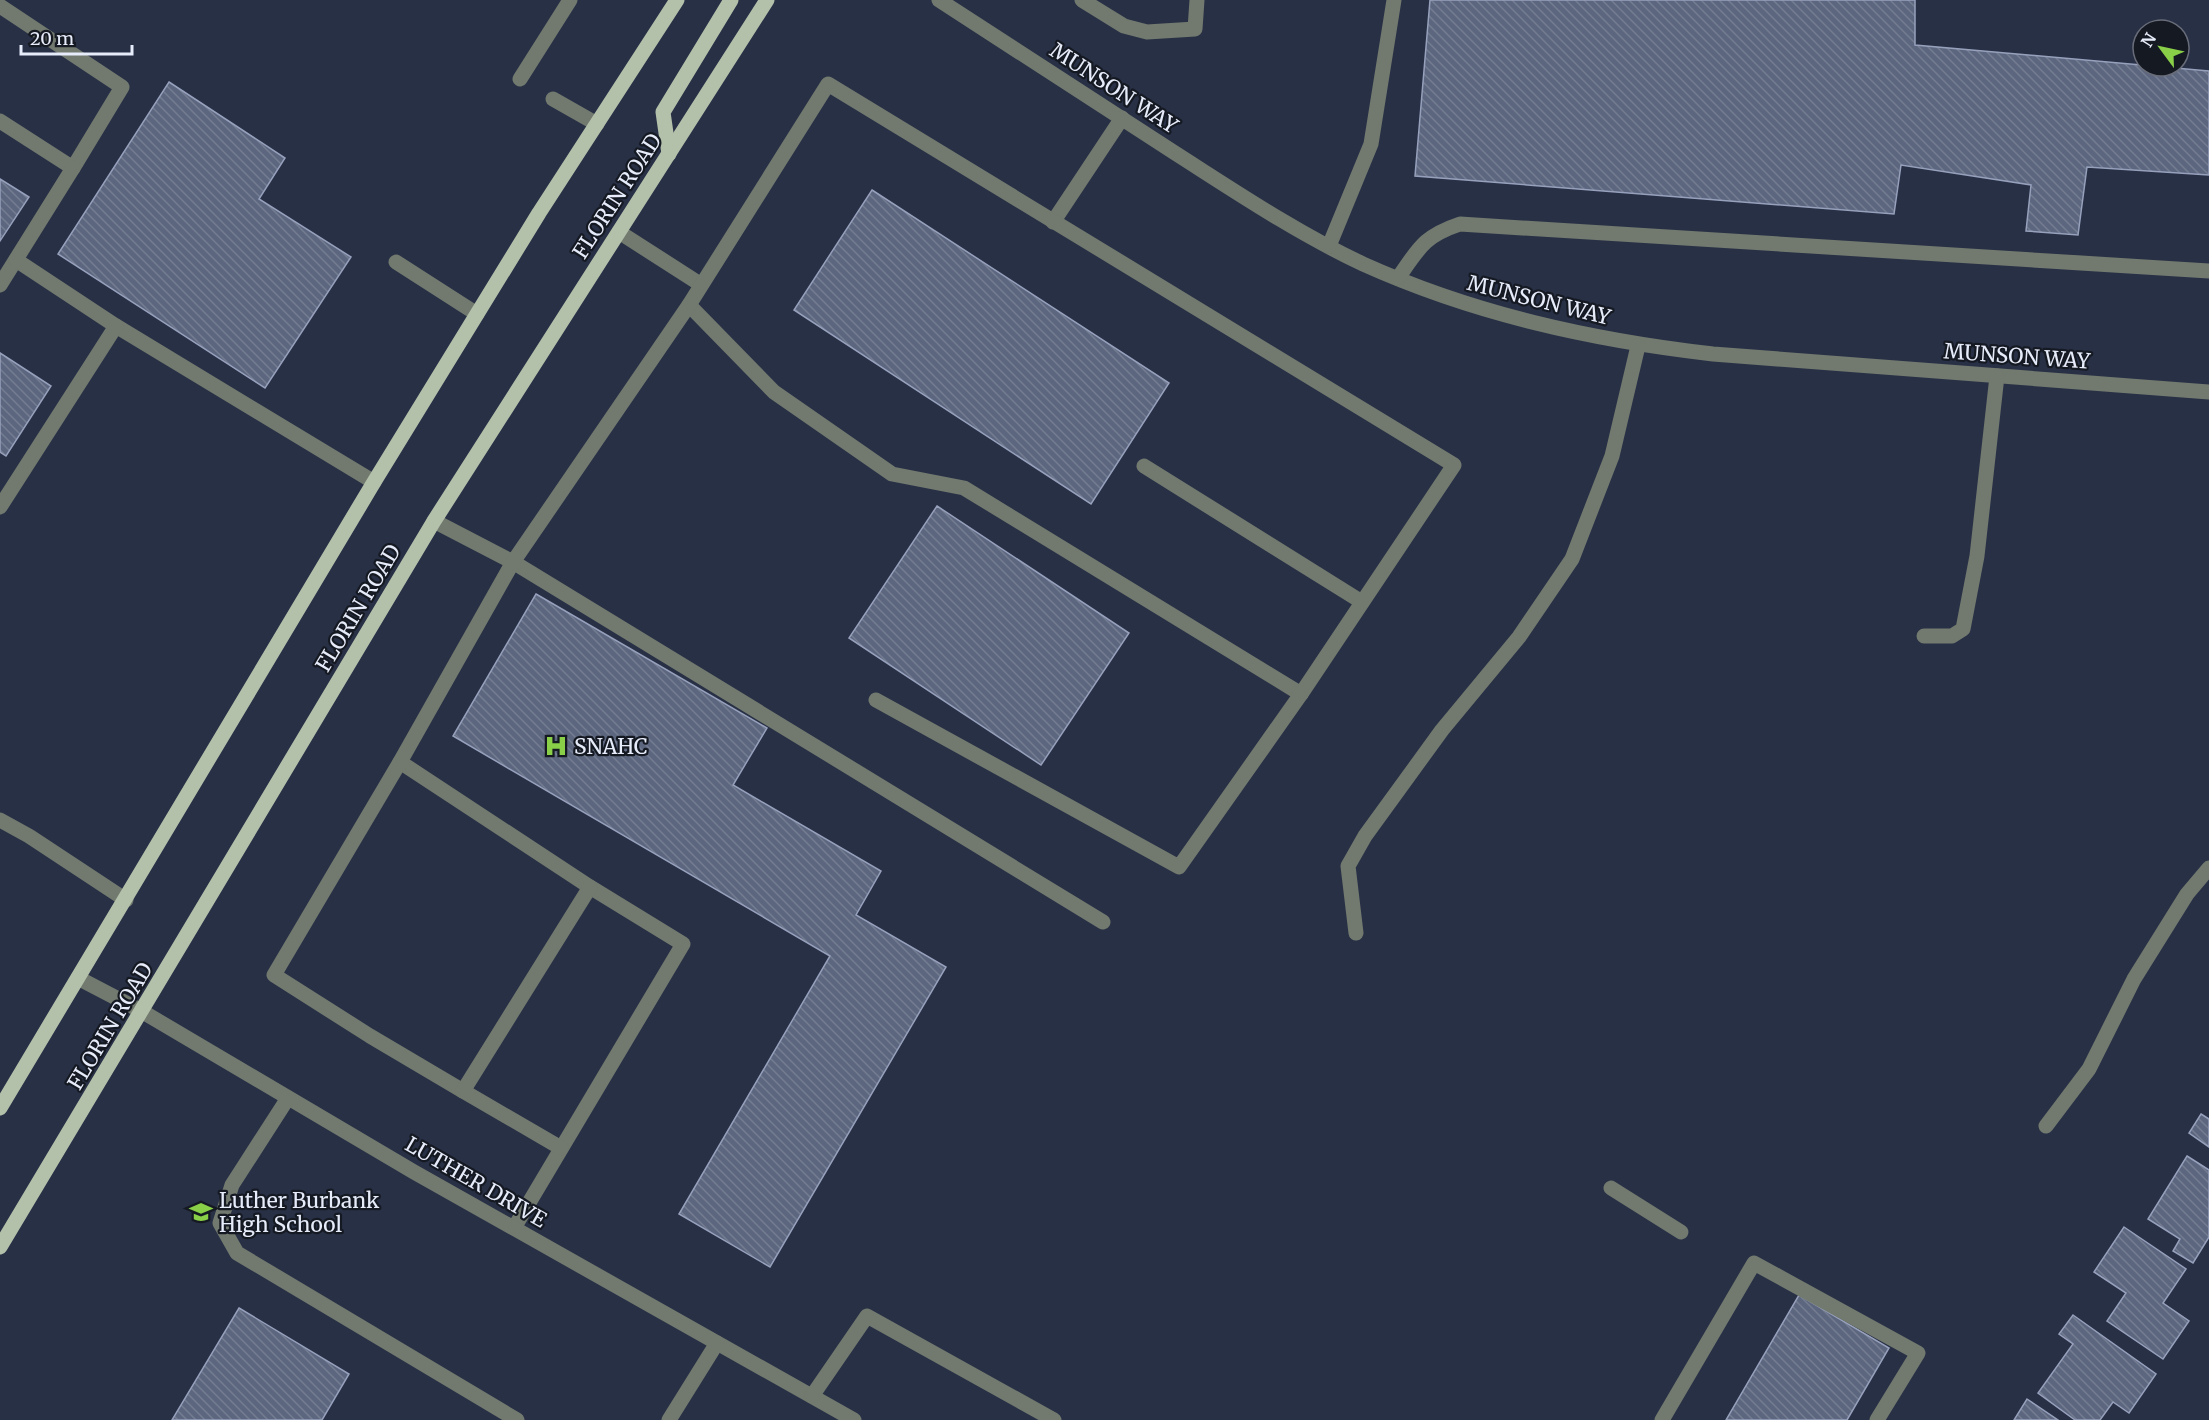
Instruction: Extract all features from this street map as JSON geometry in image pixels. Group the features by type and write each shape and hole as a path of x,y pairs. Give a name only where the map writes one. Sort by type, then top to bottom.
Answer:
{"main road":[{"path":"0,1108 374,482 477,314 677,0"},
{"path":"669,154 663,112 731,0"},
{"name":"FLORIN ROAD","path":"0,1247 143,1012 434,521 767,0"}],"street":[{"path":"520,79 570,0"},
{"name":"MUNSON WAY","path":"939,0 1283,222 1329,246 1444,297 1547,328 1638,346 1713,354 2209,392"},
{"path":"1082,0 1124,26 1147,32 1195,29 1197,0"},
{"path":"1329,246 1371,144 1394,0"},
{"path":"0,6 122,87 0,285"},
{"path":"561,1148 370,1036 274,975 400,762 513,562 689,304 828,84 1454,465 1301,694 1179,867 876,700"},
{"path":"553,99 597,124"},
{"path":"1053,222 1122,118"},
{"path":"0,121 73,168"},
{"path":"1398,278 1422,242 1443,230 1460,224 2209,271"},
{"path":"619,232 700,284"},
{"path":"16,260 116,326 374,482"},
{"path":"396,262 477,314"},
{"path":"689,304 774,392 891,474 964,488 1301,694"},
{"path":"0,507 116,326"},
{"path":"1356,933 1348,866 1365,836 1442,730 1519,637 1572,559 1612,456 1638,346"},
{"path":"1924,636 1952,636 1963,629 1977,556 1997,376"},
{"path":"1144,465 1362,603"},
{"path":"434,521 513,562 1104,922"},
{"path":"400,762 590,887 683,944 514,1228"},
{"path":"0,820 29,836 126,900"},
{"path":"2046,1126 2089,1070 2134,979 2187,894 2209,868"},
{"path":"462,1091 590,887"},
{"name":"LUTHER DRIVE","path":"78,978 143,1012 514,1228 854,1420"},
{"path":"288,1098 232,1185 220,1223 237,1253 517,1420"},
{"path":"1611,1188 1681,1232"},
{"path":"1662,1420 1754,1263 1918,1353 1877,1420"},
{"path":"813,1396 867,1316 1054,1420"},
{"path":"669,1420 717,1343"}],"building":[{"path":"1430,0 1915,0 1915,45 2131,64 2131,78 2191,78 2191,69 2209,71 2209,175 2087,167 2078,235 2026,231 2031,185 1901,165 1894,214 1415,176"},
{"path":"169,82 285,158 259,199 351,257 265,388 58,254"},
{"path":"0,179 29,197 0,241"},
{"path":"872,190 1169,383 1091,504 794,310"},
{"path":"0,353 51,386 6,456 0,452"},
{"path":"937,506 1129,633 1041,765 849,638"},
{"path":"536,594 767,728 733,785 881,871 856,915 946,967 770,1267 679,1214 830,956 453,736"},
{"path":"2201,1114 2209,1119 2209,1147 2189,1133"},
{"path":"2187,1156 2209,1170 2209,1237 2193,1263 2173,1251 2180,1239 2148,1219"},
{"path":"2124,1227 2186,1269 2163,1303 2189,1321 2163,1359 2107,1321 2126,1293 2094,1272"},
{"path":"1799,1295 1889,1348 1847,1420 1726,1420"},
{"path":"239,1308 349,1374 322,1420 172,1420"},
{"path":"2073,1315 2156,1374 2129,1413 2113,1402 2100,1420 2075,1420 2038,1393 2073,1344 2059,1334"},
{"path":"2027,1399 2058,1420 2014,1420"}],"place":[{"name":"SNAHC","path":"556,746"},
{"name":"Luther Burbank High School","path":"201,1212"}]}
